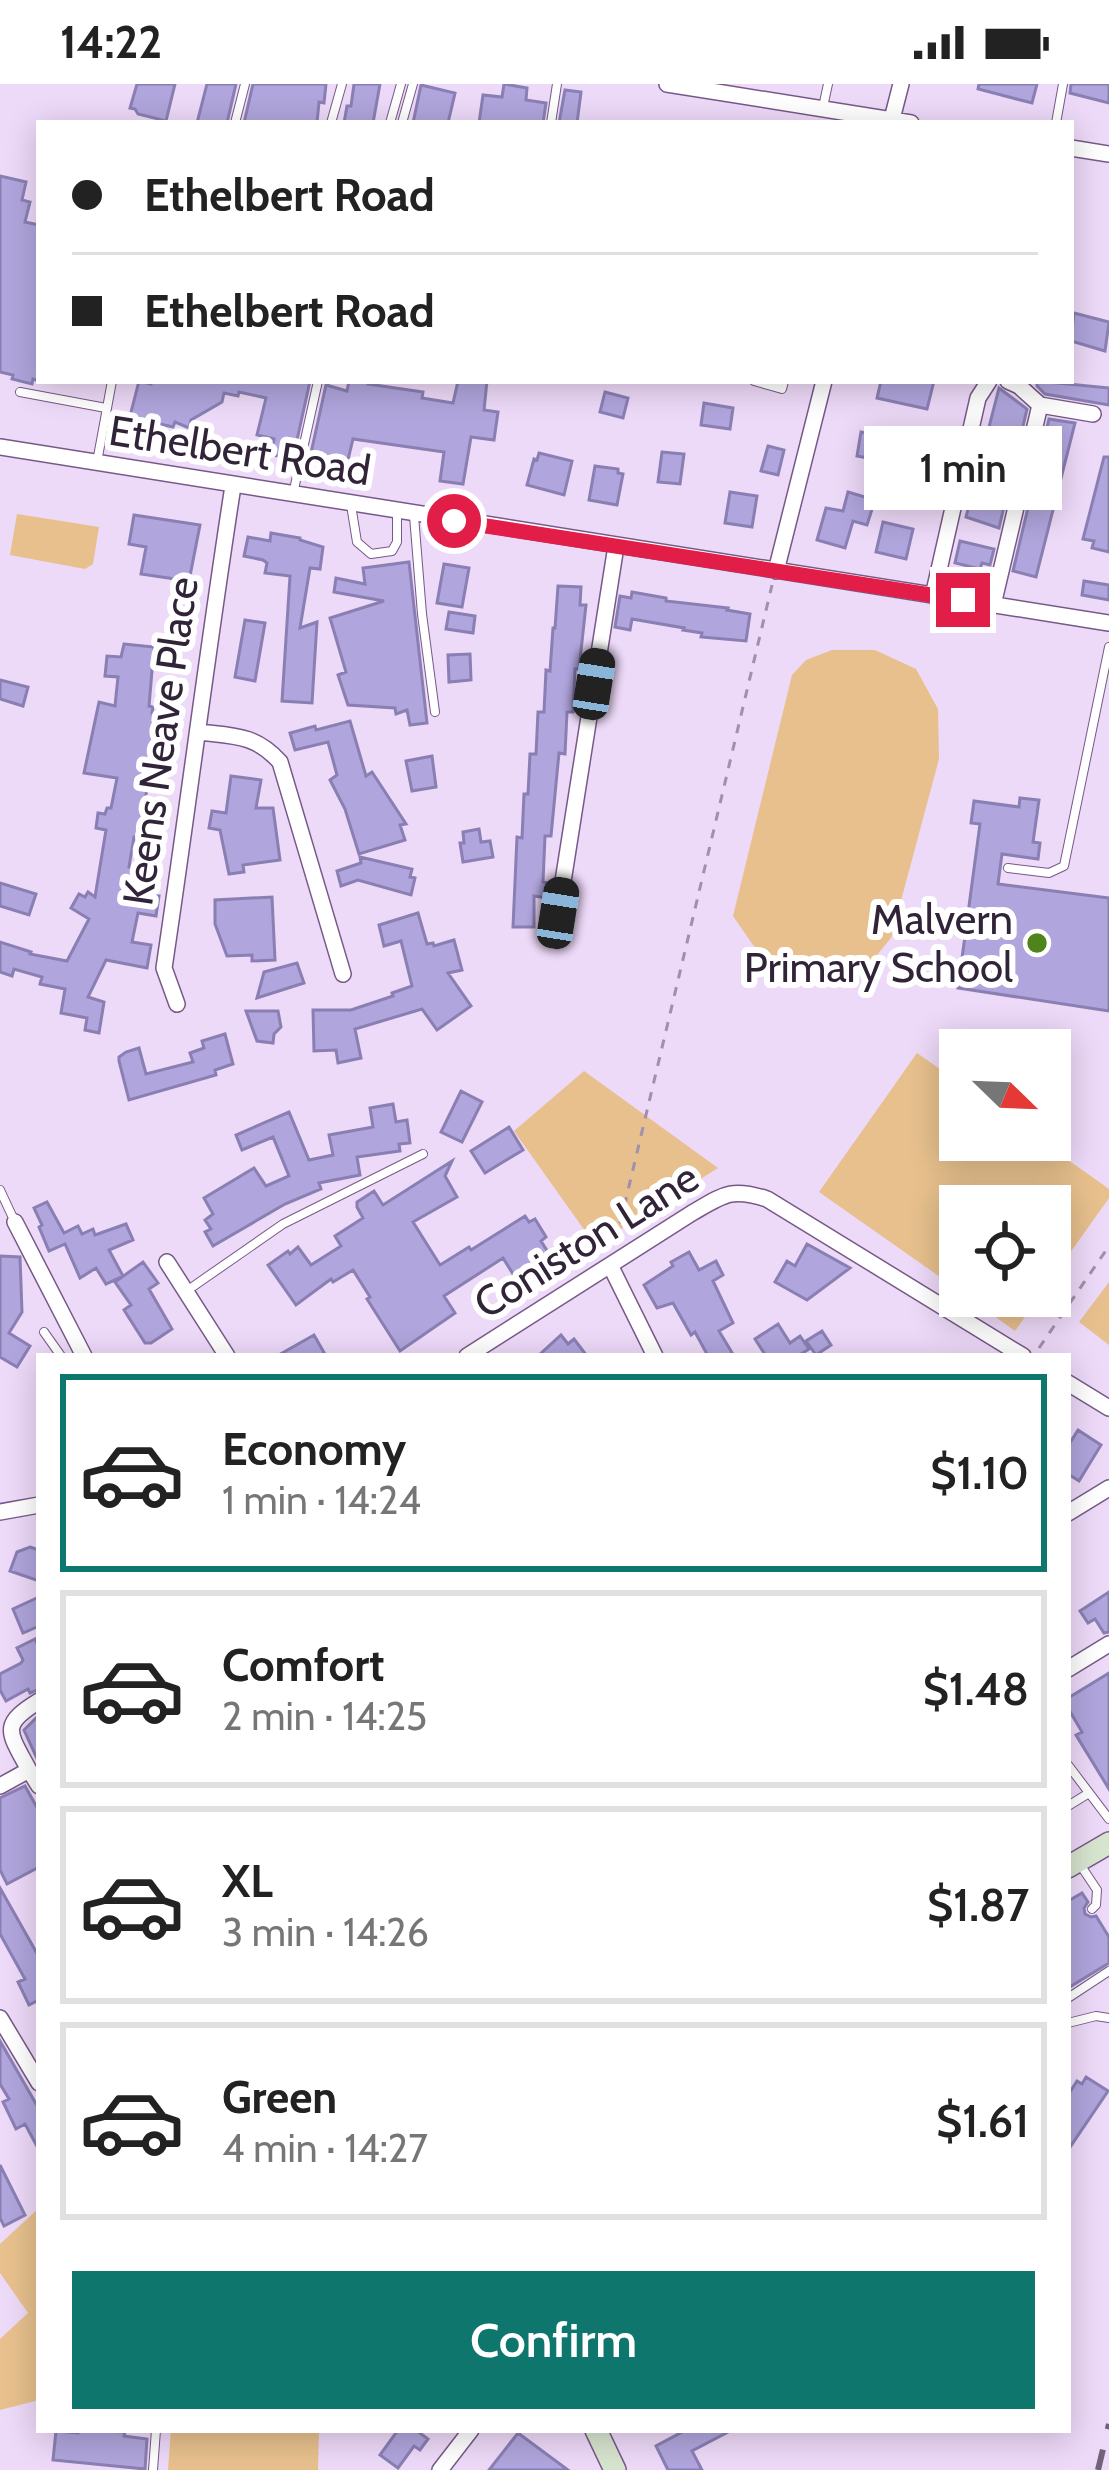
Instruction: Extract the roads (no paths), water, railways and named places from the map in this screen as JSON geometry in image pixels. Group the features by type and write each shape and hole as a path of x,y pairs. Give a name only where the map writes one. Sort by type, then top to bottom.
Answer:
{"main road":[{"path":"1073,1864 1109,1843"},
{"path":"597,2433 615,2470"}],"street":[{"path":"667,84 733,89 880,120"},
{"path":"892,120 901,84"},
{"path":"1074,148 1109,154"},
{"path":"776,572 823,384"},
{"path":"933,596 978,398 994,384"},
{"path":"1011,384 1040,405 1093,413"},
{"path":"993,605 1040,405"},
{"name":"Ethelbert Road","path":"0,448 1109,623"},
{"name":"Keens Neave Place","path":"177,1004 164,968 232,485"},
{"path":"558,913 616,546"},
{"path":"199,732 261,743 280,762 343,974"},
{"name":"Coniston Lane","path":"472,1353 723,1195 745,1192 767,1198 1019,1353"},
{"path":"8,1216 82,1353"},
{"path":"167,1262 225,1353"},
{"path":"610,1264 654,1353"},
{"path":"1071,1385 1109,1408"},
{"path":"1071,1512 1109,1488"},
{"path":"0,1512 36,1506"},
{"path":"1071,1667 1109,1644"},
{"path":"36,1703 16,1713 9,1724 36,1781"},
{"path":"0,1786 29,1770"},
{"path":"0,2018 36,2079"},
{"path":"440,2470 469,2433"}],"lane":[{"path":"236,120 245,84"},
{"path":"332,120 342,84"},
{"path":"391,120 400,84"},
{"path":"403,120 413,84"},
{"path":"551,120 557,84"},
{"path":"822,109 828,84"},
{"path":"1057,120 1063,84"},
{"path":"97,463 111,384"},
{"path":"293,495 317,384"},
{"path":"20,392 106,408"},
{"path":"351,504 357,542 370,554 392,551 406,513"},
{"path":"406,513 435,712"},
{"path":"1008,868 1049,873 1064,866 1109,646"},
{"path":"187,1291 283,1224 423,1154"},
{"path":"0,1190 8,1216"},
{"path":"44,1331 59,1353"},
{"path":"1071,1769 1109,1819"},
{"path":"1071,1804 1089,1793"},
{"path":"1073,1864 1096,1890 1092,1909"},
{"path":"1071,1996 1109,1971"},
{"path":"1071,2022 1109,2018"},
{"path":"153,2470 157,2433"}],"railway":[{"path":"1098,2470 1109,2424"}],"place":[{"name":"Malvern Primary School","path":"1037,943"}]}
